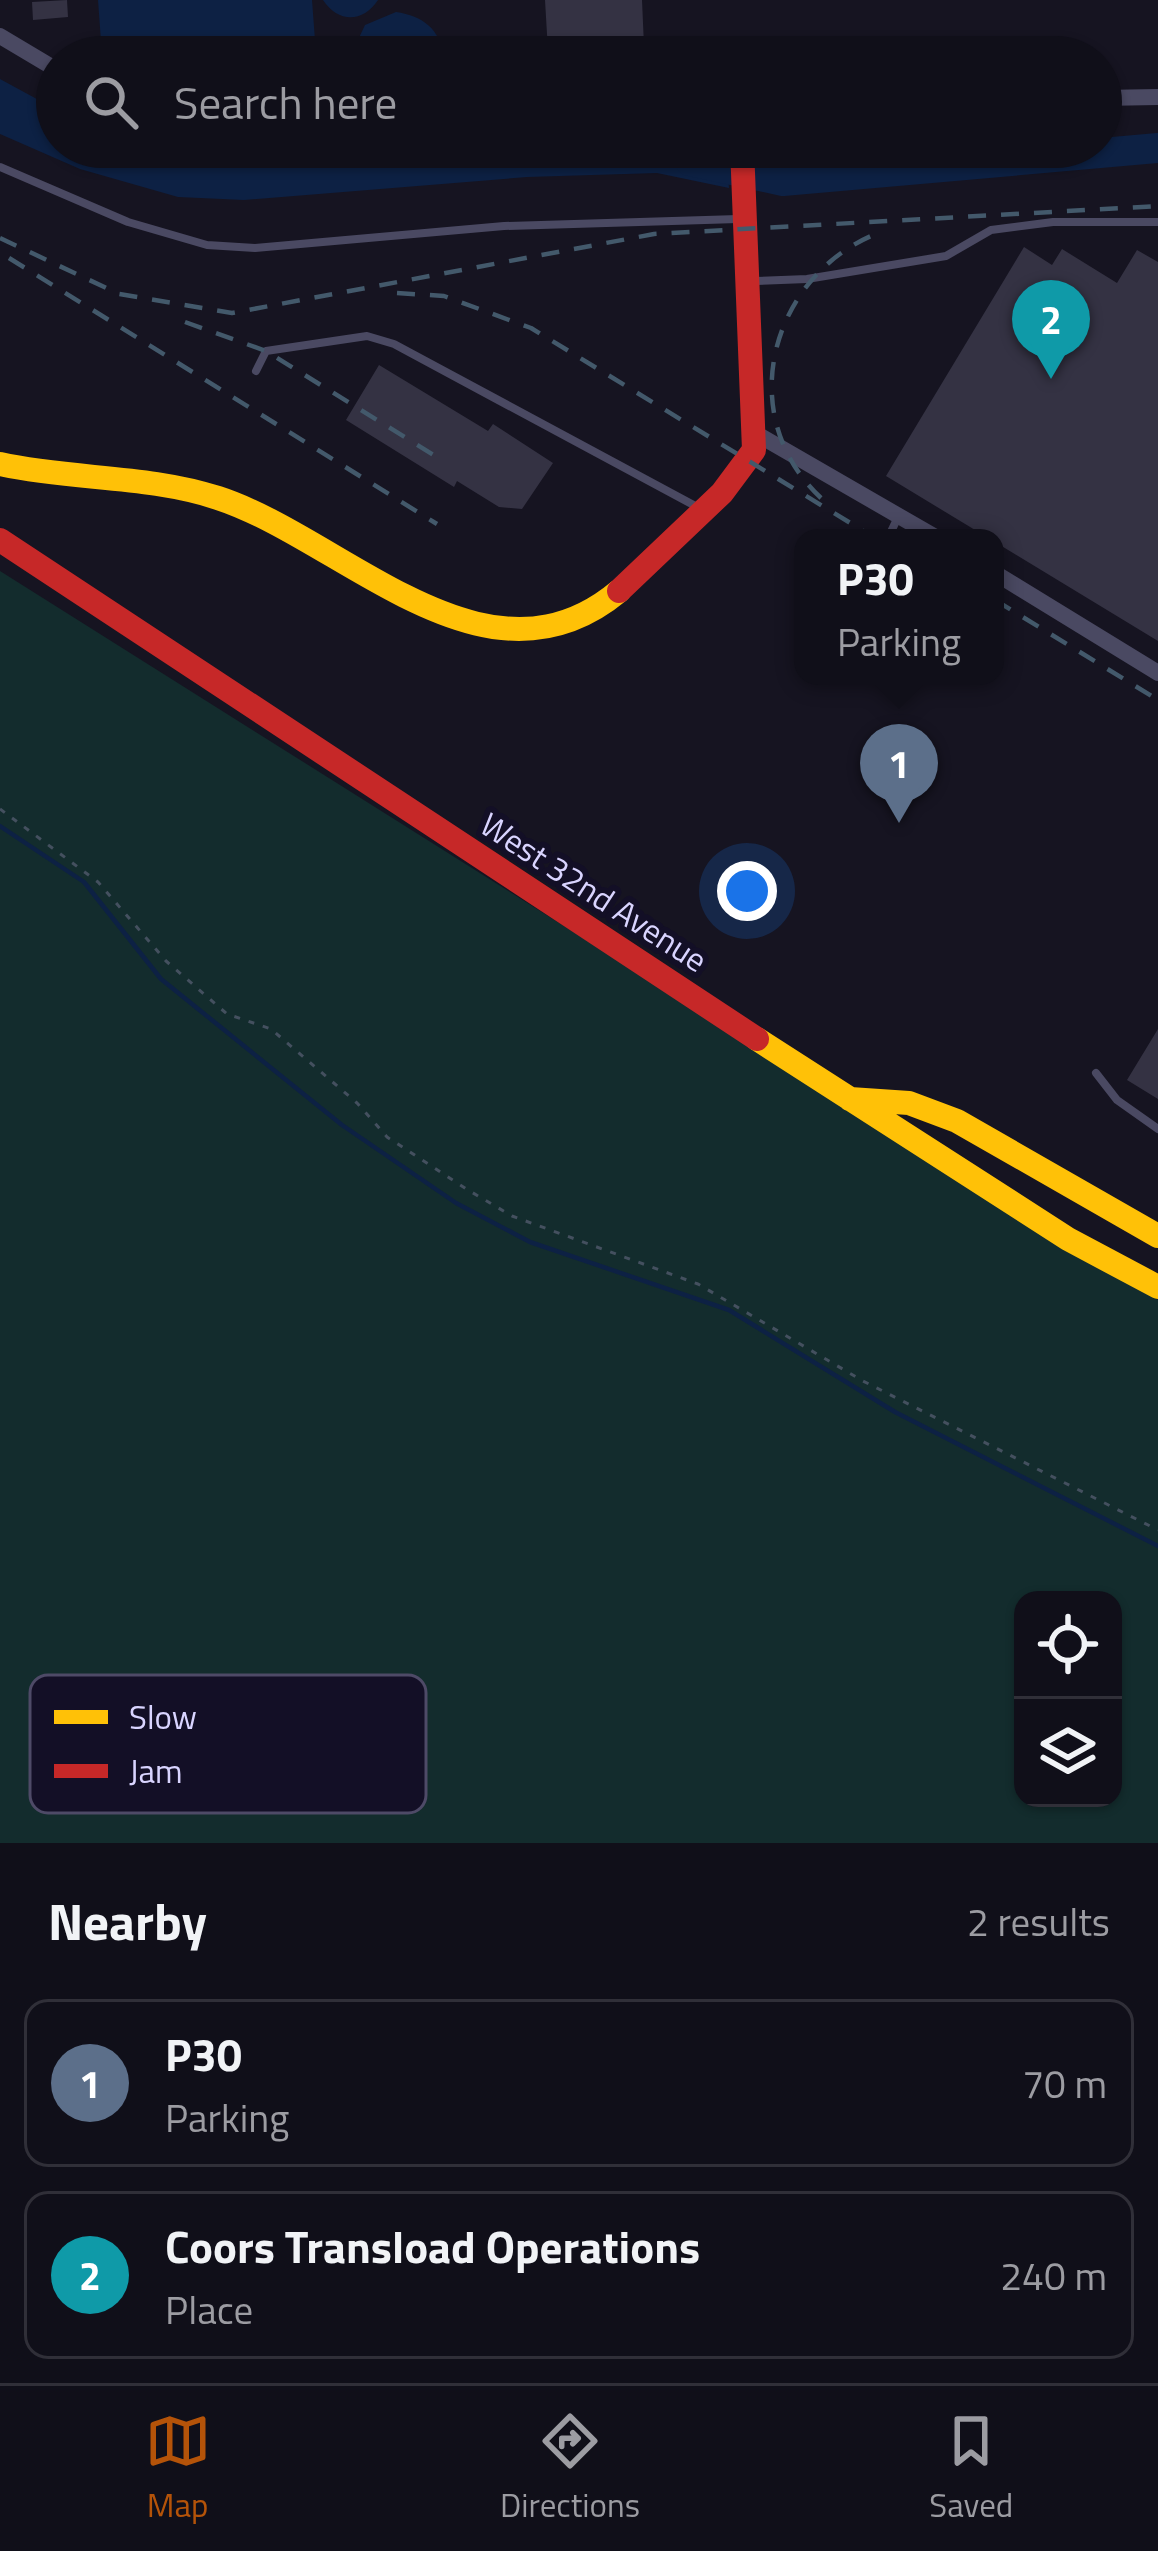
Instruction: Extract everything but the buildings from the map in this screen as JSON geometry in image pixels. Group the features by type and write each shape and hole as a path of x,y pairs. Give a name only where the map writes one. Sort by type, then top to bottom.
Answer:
{"street":[{"path":"0,36 36,57"},
{"path":"1122,98 1158,97"},
{"path":"0,464 181,488 224,500 442,613 511,634 553,628 610,600 748,463 754,433 743,168"},
{"path":"754,433 922,529"},
{"name":"West 32nd Avenue","path":"0,540 848,1099 1067,1239 1158,1287"},
{"path":"1004,579 1158,673"},
{"path":"848,1099 909,1103 957,1121 1158,1236"}],"lane":[{"path":"0,167 128,222 207,245 255,248 745,209"},
{"path":"747,281 807,279 946,256 991,230 1053,222 1158,222"},
{"path":"256,371 266,351 367,336 394,344 702,509"},
{"path":"892,529 899,516"},
{"path":"1096,1073 1118,1100 1158,1130"}],"path":[{"path":"0,809 98,882 166,961 227,1014 271,1029 357,1103 387,1137 468,1190 512,1216 698,1284 863,1381 1158,1530"}],"green space":[{"path":"0,571 1158,1300 1158,1843 0,1843"}],"water":[{"path":"98,0 312,0 315,36 101,36"},
{"path":"323,0 378,0 365,13 350,17 336,13"},
{"path":"396,12 414,17 437,36 360,36 365,25"},
{"path":"0,79 36,99 36,150 0,134"},
{"path":"727,168 729,188 657,173 527,177 244,200 178,197 80,169"}],"waterway":[{"path":"1122,151 1158,148"},
{"path":"723,168 783,181 931,168"},
{"path":"0,826 84,882 161,979 342,1125 456,1203 530,1242 729,1310 895,1412 1158,1546"}],"railway":[{"path":"0,238 119,294 232,313 654,234 1158,206"},
{"path":"821,498 793,464 777,427 772,387 776,348 790,312 813,279 843,251 881,232"},
{"path":"9,258 437,524"},
{"path":"397,293 444,296 531,328 860,529"},
{"path":"185,322 266,351 440,459"},
{"path":"1004,606 1158,700"}],"traffic: slow":[{"path":"0,464 165,485 218,498 266,518 416,602 467,621 518,629 569,621 619,591"},
{"path":"757,1039 1068,1239 1158,1287"},
{"path":"850,1099 909,1103 957,1121 1158,1236"}],"traffic: jam":[{"path":"619,591 722,493 754,450 743,168"},
{"path":"0,540 757,1039"}],"place":[{"name":"Coors Transload Operations","path":"1051,379"},
{"name":"P30","path":"899,823"}]}
